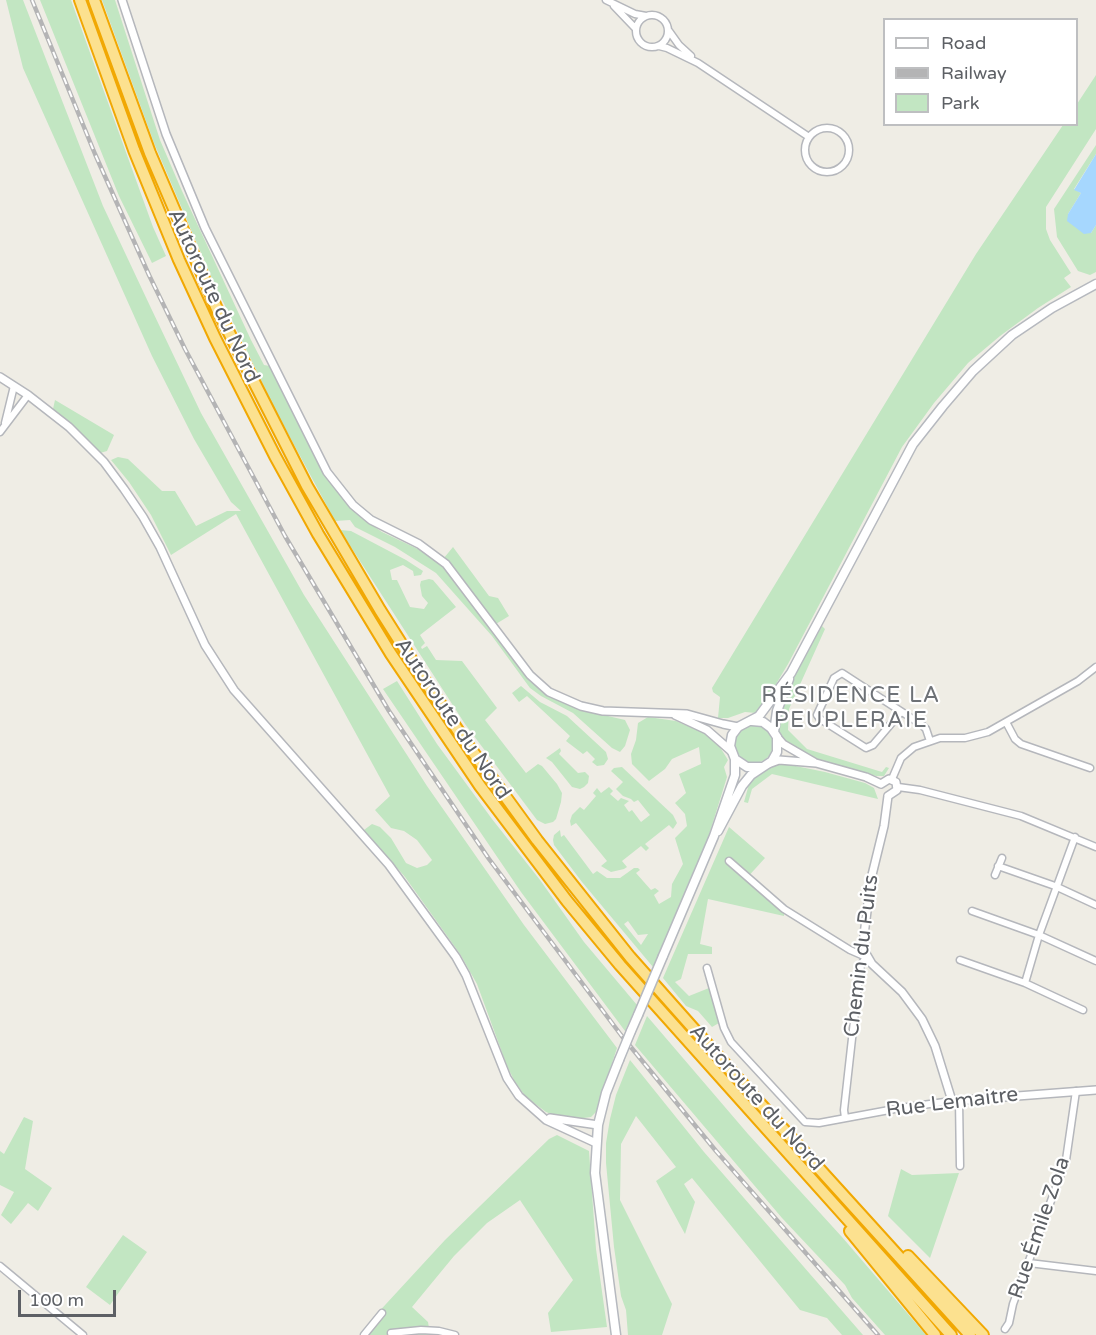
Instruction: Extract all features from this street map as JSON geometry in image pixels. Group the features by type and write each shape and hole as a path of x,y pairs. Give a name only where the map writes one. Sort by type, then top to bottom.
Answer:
{"highway":[{"name":"Autoroute du Nord","path":"80,0 138,160 205,317 275,456 368,617 423,702 480,786 567,901 655,1005 951,1335"},
{"name":"Autoroute du Nord","path":"94,0 150,153 213,300 288,451 400,643 465,741 537,840 630,957 970,1335"},
{"path":"738,1078 982,1335"},
{"path":"806,1174 859,1244 934,1335"}],"main road":[{"path":"714,836 723,825 742,786 777,752 777,711 791,673 914,444 943,405 973,371 1012,336 1052,308 1096,284"},
{"path":"616,1335 597,1197 596,1143 606,1093 714,836 735,775 732,735 738,727 752,721 765,708 791,673"},
{"path":"752,721 767,724 776,734"},
{"path":"733,755 747,767 765,765"}],"street":[{"path":"122,0 166,134 205,228 262,345 333,480 353,505 372,520 419,544 446,564 530,675 549,692 581,706 603,711 698,716 738,727"},
{"path":"609,2 635,14 661,17 679,45 698,63"},
{"path":"609,2 636,29"},
{"path":"647,16 640,20 636,29 636,36 641,44 648,47 667,48 698,63 809,137"},
{"path":"659,46 667,39 669,31"},
{"path":"826,128 838,131 848,142 846,162 834,171 828,172 815,168 810,164 806,153 809,137 818,130 826,128"},
{"path":"0,378 28,394 80,438 104,462 124,489 160,547 214,661 249,709 389,864 456,957 507,1078 526,1104 542,1117 596,1143"},
{"path":"5,423 14,386"},
{"path":"0,432 28,394"},
{"path":"892,779 901,758 915,747 930,741 972,737 988,732 1078,681 1096,667"},
{"path":"901,712 873,745 866,748 817,715 834,678 842,673 901,712 926,729 930,741"},
{"path":"673,714 707,730 733,755"},
{"path":"1006,722 1015,740 1021,744 1090,768"},
{"path":"776,734 783,744 816,763"},
{"path":"765,765 779,760 816,763 866,777 881,784"},
{"path":"881,784 892,779"},
{"path":"892,779 898,787"},
{"path":"881,784 883,794 888,796 894,794 898,787"},
{"path":"898,787 907,787 1021,816 1096,847"},
{"name":"Chemin du Puits","path":"845,1118 858,984 861,965 866,957 864,935 870,888 884,826 888,796"},
{"path":"1025,983 1055,886 1075,837"},
{"path":"995,875 1002,858"},
{"path":"729,861 784,909 850,950 866,957 903,992 922,1019 956,1100 960,1166"},
{"path":"998,866 1055,886 1096,905"},
{"path":"972,911 1039,935 1096,961"},
{"path":"960,960 1025,983 1083,1010"},
{"name":"Rue Lemaitre","path":"707,968 724,1028 731,1042 805,1122 845,1118 956,1100 1096,1090"},
{"name":"Rue Émile Zola","path":"1005,1329 1066,1160 1076,1091"},
{"path":"542,1117 598,1125"},
{"path":"1029,1263 1096,1271"},
{"path":"0,1266 83,1335"},
{"path":"364,1335 382,1313"},
{"path":"391,1333 421,1330 455,1335"}],"green space":[{"path":"6,0 23,0 103,206 150,306 201,413 304,595 427,786 524,925 617,1048 596,1112 591,1117 577,1119 556,1116 546,1112 526,1097 507,1066 477,984 460,954 405,877 364,830 372,824 380,827 391,838 406,863 417,868 427,865 432,860 417,840 404,831 391,828 375,810 390,796 236,514 171,555 151,515 111,460 118,457 128,459 162,491 175,491 196,526 227,511 241,511 231,502 194,439 152,356 23,68"},
{"path":"40,0 71,0 153,227 166,256 152,263 119,196"},
{"path":"102,0 115,0 160,140 182,191 251,340 264,365 270,366 326,477 347,504 365,520 382,532 420,550 439,564 453,547 489,596 498,598 509,616 491,627 527,676 550,697 578,709 625,720 630,730 625,746 620,752 612,748 573,713 530,688 492,636 436,573 395,547 355,527 350,520 335,521 278,415 213,281 154,143"},
{"path":"1096,75 1096,129 1046,207 1046,229 1050,240 1071,273 1064,278 1071,287 1000,336 968,363 934,403 902,447 788,664 763,706 756,713 745,712 728,718 718,718 720,697 713,692 712,688 976,254 1062,126 1078,126 1078,102"},
{"path":"1096,145 1096,154 1074,189 1081,193 1068,214 1091,233 1096,225 1096,272 1090,275 1078,271 1057,237 1054,209"},
{"path":"55,400 114,435 107,451 100,453 53,409"},
{"path":"340,530 351,531 423,571 421,575 414,576 413,571 403,565 390,570 392,580 397,580 410,607 424,609 428,603 422,596 420,585 421,581 429,579 433,580 456,607 420,635 425,643 421,647 422,649 427,646 436,660 462,661 497,708 485,720 526,773 538,764 557,784 562,793 556,819 553,822 545,824 537,820 465,724"},
{"path":"822,626 825,629 789,709 788,730 807,749 882,772 886,767 889,768 884,776 876,776 818,760 785,743 779,732 780,709 798,668"},
{"path":"397,681 437,744 492,819 540,880 584,942 637,1005 625,1031 521,892 383,689"},
{"path":"521,686 540,702 567,716 606,752 608,759 604,765 597,766 592,762 595,759 587,751 583,754 566,741 570,736 527,696 519,702 512,693"},
{"path":"648,717 676,721 706,734 718,744 728,760 724,767 727,777 709,835 653,967 582,882 554,845 553,840 554,835 560,830 561,837 564,835 593,874 597,871 607,878 620,878 634,868 638,868 640,870 636,873 651,890 655,888 659,891 654,895 659,904 671,897 672,884 683,864 675,838 687,826 685,814 675,803 686,793 679,774 701,764 699,747 672,759 665,769 649,781 632,764 631,754 638,723","holes":["628,921 638,935 648,934 641,945 624,924"]},
{"path":"754,725 761,726 767,731 772,737 772,751 767,757 761,762 754,763 747,762 741,757 736,751 735,744 736,737 741,731 747,726"},
{"path":"560,748 559,754 578,773 585,772 589,776 588,783 584,787 580,789 572,787 546,758"},
{"path":"781,763 865,783 874,788 878,799 772,774 752,789 748,803 744,802 749,784 759,774"},
{"path":"622,767 673,815 677,823 673,829 669,825 645,844 649,848 646,851 641,846 622,861 627,867 611,872 601,866 607,861 576,823 571,826 570,821 572,815 580,807 584,810 596,796 593,793 597,788 601,793 609,787 613,791 610,794 618,801 621,798 629,801 624,805 629,812 632,810 641,822 650,815 638,800 634,802 616,789 623,782 611,771"},
{"path":"729,827 765,858 745,880 784,912 784,916 708,899 700,944 712,947 712,954 688,954 681,979 675,982 689,996 709,988 719,1023 712,1027 698,1011 686,1006 663,978"},
{"path":"647,1016 926,1335 885,1335 852,1298 845,1285 782,1218 635,1045"},
{"path":"630,1060 704,1152 863,1335 842,1335 827,1318 800,1310 692,1178 684,1184 695,1202 685,1234 656,1181 676,1167 636,1116 621,1144 620,1200 672,1304 662,1335 628,1335 626,1310 621,1296 614,1247 606,1143 616,1095"},
{"path":"24,1117 33,1121 25,1169 52,1188 38,1211 28,1203 11,1224 1,1215 14,1192 0,1185 0,1151 4,1154"},
{"path":"557,1135 589,1151 596,1249 607,1327 551,1332 548,1313 573,1280 520,1200 487,1223 454,1256 412,1307 428,1322 430,1334 435,1335 369,1335 374,1317 445,1240 549,1139"},
{"path":"901,1169 912,1175 959,1173 930,1258 888,1216"},
{"path":"123,1235 147,1252 110,1305 86,1287"}],"water":[{"path":"1096,154 1096,225 1091,233 1084,234 1067,221 1068,214 1081,193 1074,190"}],"railway":[{"path":"32,0 95,154 185,349 285,536 389,711 489,859 621,1035 716,1151 878,1335"}],"district":[{"name":"RÉSIDENCE LA PEUPLERAIE","path":"851,708"}]}
